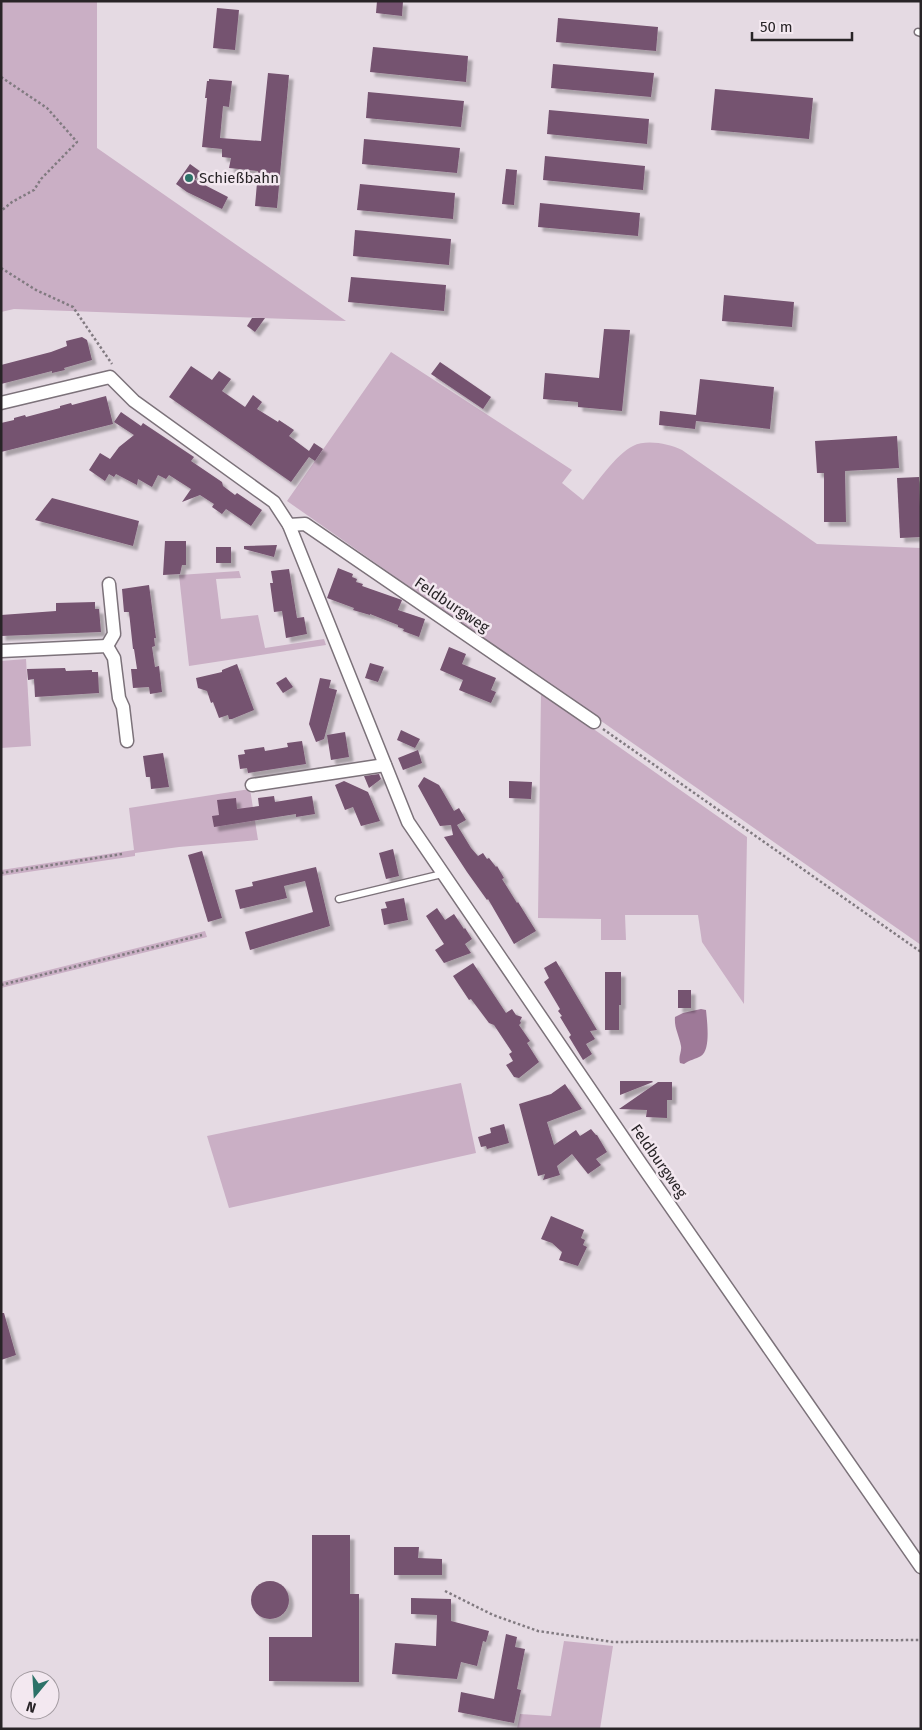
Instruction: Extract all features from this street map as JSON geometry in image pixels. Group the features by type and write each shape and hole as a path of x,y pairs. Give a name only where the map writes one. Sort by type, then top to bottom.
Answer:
{"street":[{"path":"1,403 110,378"},
{"name":"Feldburgweg","path":"110,378 134,401 274,502 289,525 408,822 641,1164 921,1567"},
{"name":"Feldburgweg","path":"289,525 305,524 594,722"},
{"path":"108,646 114,634 109,584"},
{"path":"1,651 108,646"},
{"path":"108,646 114,658 127,741"},
{"path":"252,785 385,765"}],"lane":[{"path":"339,900 442,874"}],"path":[{"path":"1,77 47,108 77,142 41,179 34,190 12,202 1,211"},
{"path":"1,268 36,290 74,307 112,363 110,378"},
{"path":"594,722 921,952"},
{"path":"1,873 122,854"},
{"path":"1,985 202,935"},
{"path":"445,1591 493,1615 538,1631 613,1642 921,1640"}],"shaded area":[{"path":"1,1 97,1 97,148 346,321 14,309 1,312"},
{"path":"391,352 572,470 562,483 583,500 606,470 626,450 639,444 658,443 682,450 817,544 921,548 921,945 287,501"},
{"path":"239,571 241,578 216,579 221,619 258,615 265,648 324,639 326,645 189,666 179,575"},
{"path":"26,659 31,746 1,748 1,661"},
{"path":"541,692 747,837 744,1004 702,942 698,915 625,915 626,940 601,940 601,919 538,918"},
{"path":"250,789 258,840 135,853 135,856 1,876 1,870 134,850 129,808"},
{"path":"205,931 207,937 1,988 1,982"},
{"path":"701,1009 706,1010 708,1035 706,1048 701,1056 684,1064 680,1063 681,1046 675,1017"},
{"path":"461,1083 476,1153 229,1208 207,1136"},
{"path":"564,1641 613,1646 600,1729 517,1729 520,1714 551,1716"}],"building":[{"path":"377,1 403,1 402,16 376,13"},
{"path":"217,8 239,10 235,50 213,48"},
{"path":"558,18 658,27 656,51 556,42"},
{"path":"373,47 468,56 466,82 370,72"},
{"path":"553,64 654,73 651,97 551,88"},
{"path":"268,73 289,75 277,208 255,206 258,171 229,168 231,158 222,157 222,149 202,147 207,81 209,79 232,81 229,107 223,106 220,138 261,141"},
{"path":"715,89 813,98 809,139 711,130"},
{"path":"368,92 464,101 461,127 366,118"},
{"path":"549,110 649,119 647,144 547,134"},
{"path":"364,139 460,148 457,173 362,164"},
{"path":"545,156 645,166 643,190 543,180"},
{"path":"190,164 201,172 195,180 228,197 222,209 187,192 176,184"},
{"path":"506,169 517,170 514,205 502,204"},
{"path":"360,184 455,193 453,219 357,210"},
{"path":"540,203 640,213 638,236 538,227"},
{"path":"355,230 451,239 449,265 353,256"},
{"path":"351,277 446,285 444,311 348,302"},
{"path":"724,295 794,302 792,327 722,321"},
{"path":"252,318 265,318 255,332 247,326"},
{"path":"604,329 630,330 622,411 578,407 578,402 543,399 545,373 599,378"},
{"path":"82,337 87,340 92,360 64,368 65,370 52,373 52,371 1,384 1,365 51,352 67,346 66,341"},
{"path":"440,362 491,397 483,409 431,374"},
{"path":"191,366 212,380 219,371 231,379 222,391 245,407 253,395 262,402 257,409 294,430 289,436 309,451 314,443 323,449 315,461 309,457 291,482 169,397"},
{"path":"700,379 774,387 770,429 696,421 695,429 659,425 660,411 696,415"},
{"path":"106,396 113,424 1,452 1,423 25,415 26,417 60,408 60,406 71,403 72,405"},
{"path":"121,412 141,426 143,423 194,457 191,461 222,482 223,486 262,510 251,526 226,509 222,514 212,507 214,504 200,495 182,502 191,489 169,475 166,479 158,475 152,487 138,479 137,485 116,474 114,477 109,474 105,481 89,470 100,453 110,459 119,447 134,435 114,422"},
{"path":"897,436 899,468 845,471 846,522 824,522 824,473 817,473 815,441"},
{"path":"919,477 921,537 900,538 897,478"},
{"path":"52,498 139,521 133,546 35,520"},
{"path":"165,541 186,541 186,565 182,565 180,574 163,575"},
{"path":"277,545 274,557 244,549 244,546"},
{"path":"216,547 231,547 231,563 216,563"},
{"path":"338,568 353,574 352,577 357,579 356,582 363,584 362,586 402,600 398,610 425,619 419,637 403,631 404,629 398,627 398,625 370,614 353,610 354,608 327,598"},
{"path":"289,569 297,618 304,617 307,634 286,638 282,611 274,612 270,583 273,583 271,571"},
{"path":"149,585 156,638 154,638 155,646 152,647 155,667 159,666 162,692 150,694 149,687 133,688 131,669 137,669 129,612 124,612 122,589"},
{"path":"95,602 95,609 99,609 101,632 1,636 1,615 56,611 56,603"},
{"path":"449,647 466,654 462,664 496,678 491,690 496,692 491,703 459,690 463,680 440,670"},
{"path":"370,663 384,667 378,682 365,678"},
{"path":"237,664 254,710 232,719 229,719 228,715 219,718 207,691 198,688 196,678 222,672 222,670"},
{"path":"65,668 66,671 92,670 92,672 98,672 99,693 35,697 34,679 28,680 27,669"},
{"path":"286,677 293,687 283,693 276,683"},
{"path":"320,678 331,680 329,688 337,690 324,739 316,742 309,724"},
{"path":"401,730 420,739 415,748 397,740"},
{"path":"345,732 349,757 331,760 327,735"},
{"path":"302,741 306,764 248,773 247,768 240,769 238,755 245,754 244,750 264,747 265,751 288,747 287,743"},
{"path":"418,750 422,763 403,770 398,758"},
{"path":"163,753 169,787 151,789 150,777 146,777 143,756"},
{"path":"379,774 381,779 369,788 364,776"},
{"path":"424,777 439,785 454,811 459,808 466,820 457,825 471,848 478,856 483,853 487,859 489,858 497,866 504,878 502,879 536,931 514,944 488,899 444,837 453,835 451,825 440,826 418,786"},
{"path":"344,781 368,792 380,821 361,826 353,807 345,810 335,785"},
{"path":"509,781 532,782 531,799 509,798"},
{"path":"274,796 275,802 312,796 315,814 296,817 296,814 214,827 212,816 219,815 217,800 236,798 237,809 259,806 258,798"},
{"path":"393,849 399,876 386,879 379,853"},
{"path":"202,851 222,918 208,922 188,855"},
{"path":"316,867 330,926 250,950 245,932 313,912 305,881 284,886 287,898 240,909 235,890 253,886 252,882"},
{"path":"404,898 408,920 384,925 381,909 387,908 385,902"},
{"path":"437,908 445,920 454,914 465,928 472,939 465,944 471,953 444,963 435,950 444,944 426,916"},
{"path":"556,961 597,1030 590,1031 595,1039 586,1044 592,1054 583,1060 569,1037 571,1035 558,1011 560,1009 544,982 549,978 544,968"},
{"path":"473,963 506,1013 512,1009 516,1015 522,1017 519,1025 530,1041 527,1043 539,1062 519,1078 514,1077 506,1065 513,1061 509,1054 512,1052 494,1025 489,1023 471,999 469,1000 453,976"},
{"path":"605,972 621,972 619,1030 605,1030"},
{"path":"678,990 691,990 691,1008 678,1008"},
{"path":"620,1081 652,1081 653,1082 620,1095"},
{"path":"658,1082 672,1082 672,1100 667,1100 667,1118 646,1117 647,1110 619,1109"},
{"path":"565,1084 582,1109 547,1122 554,1145 576,1130 580,1136 591,1129 607,1152 596,1159 601,1165 588,1174 572,1154 557,1166 560,1175 543,1180 545,1174 538,1176 519,1104 551,1094"},
{"path":"504,1124 509,1143 487,1149 486,1146 481,1147 478,1137 491,1133 490,1128"},
{"path":"551,1216 584,1230 581,1238 585,1240 583,1245 587,1247 578,1266 559,1260 562,1252 552,1243 541,1239"},
{"path":"1,1313 4,1313 16,1355 1,1360"},
{"path":"312,1535 350,1535 350,1594 359,1594 359,1682 269,1681 269,1637 312,1637"},
{"path":"394,1547 419,1547 418,1558 442,1559 442,1575 394,1575"},
{"path":"270,1581 277,1582 283,1587 288,1593 288,1607 283,1613 277,1618 270,1619 263,1618 257,1613 252,1607 251,1600 252,1593 257,1587 263,1582"},
{"path":"411,1598 451,1599 451,1621 489,1631 486,1642 483,1641 477,1666 461,1662 457,1679 392,1674 395,1643 436,1646 437,1615 411,1614"},
{"path":"506,1634 517,1637 515,1647 525,1649 517,1689 521,1690 514,1723 458,1712 461,1692 494,1699"}],"place":[{"name":"Schießbahn","path":"189,178"}]}
